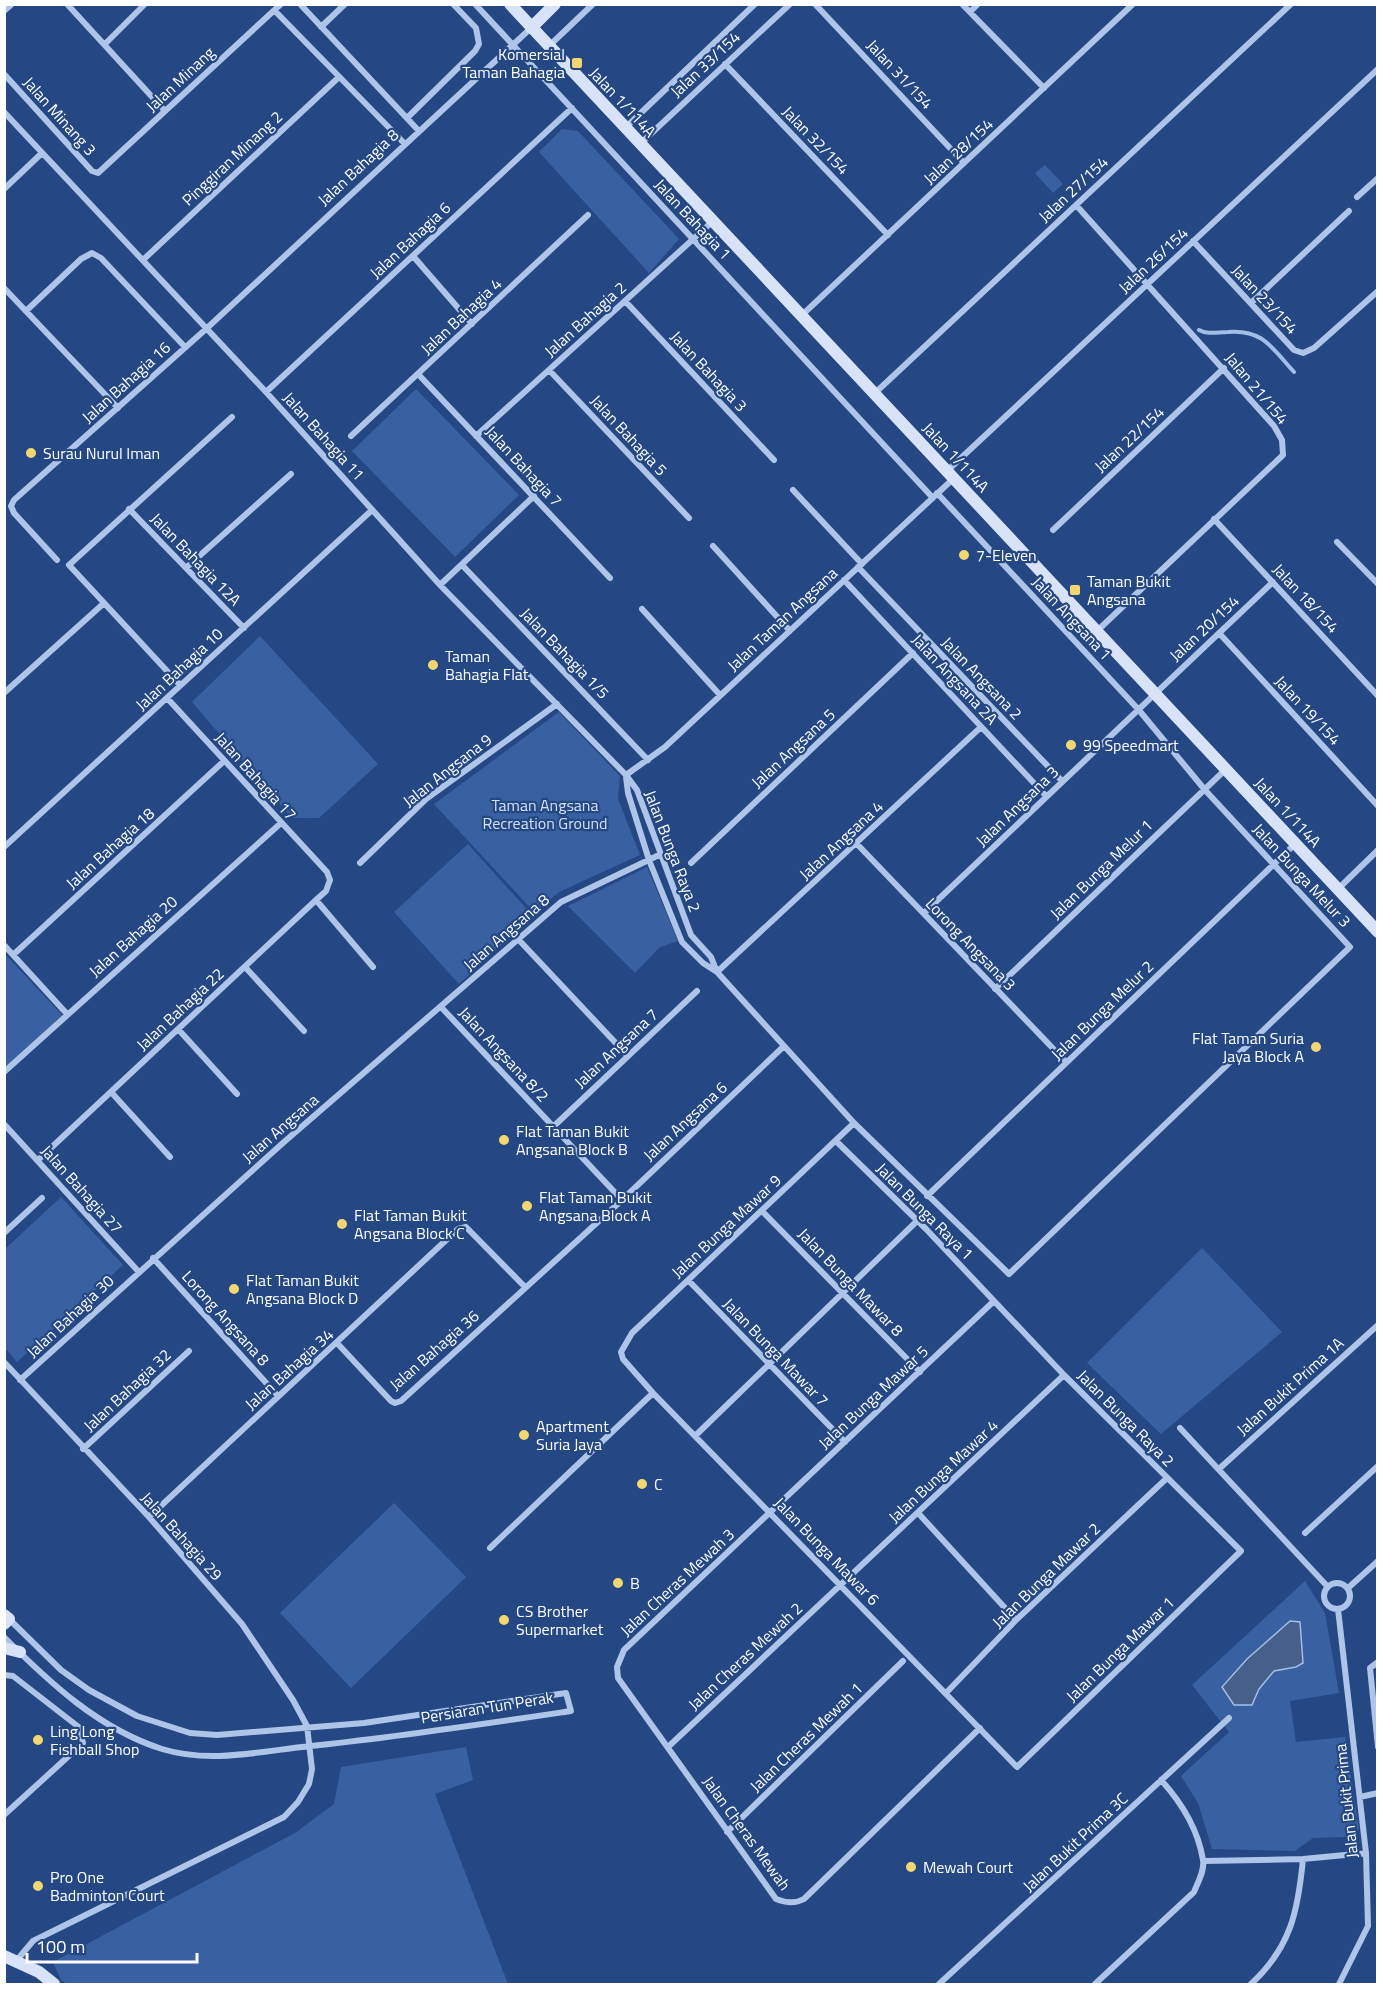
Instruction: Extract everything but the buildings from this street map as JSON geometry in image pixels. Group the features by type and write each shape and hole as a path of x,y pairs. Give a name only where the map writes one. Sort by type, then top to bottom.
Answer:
{"street":[{"path":"4,11 12,4"},
{"path":"67,4 165,111"},
{"path":"105,44 145,4"},
{"name":"Jalan Minang","path":"98,173 281,4"},
{"path":"300,4 418,130"},
{"path":"321,27 345,4"},
{"path":"407,118 479,44 476,28 453,4"},
{"path":"475,4 510,44"},
{"path":"531,28 555,4"},
{"path":"548,46 593,4"},
{"name":"Jalan 33/154","path":"625,128 755,4"},
{"name":"Jalan 33/154","path":"640,144 790,4"},
{"name":"Jalan 31/154","path":"815,4 964,163"},
{"path":"962,4 1044,88"},
{"path":"970,12 978,4"},
{"name":"Jalan 28/154","path":"801,316 1133,4"},
{"name":"Jalan 27/154","path":"874,394 1291,4"},
{"name":"Jalan 1/114A","path":"514,6 531,28 1377,932"},
{"path":"275,11 404,143"},
{"name":"Jalan Bahagia 8","path":"206,329 510,44 531,28"},
{"name":"Jalan Bahagia 1","path":"510,44 854,413 935,496"},
{"name":"Jalan 32/154","path":"725,64 888,235"},
{"name":"Jalan 26/154","path":"950,475 1146,285 1377,69"},
{"name":"Jalan Minang 3","path":"4,74 92,171 98,173"},
{"name":"Pinggiran Minang 2","path":"144,259 339,77"},
{"name":"Jalan Bahagia 6","path":"266,392 572,108"},
{"name":"Jalan Bahagia 11","path":"4,112 144,259 440,585 626,775"},
{"path":"4,189 42,153"},
{"path":"1357,197 1377,178"},
{"name":"Jalan 21/154","path":"1076,205 1274,426 1282,440 1283,455 1097,632"},
{"path":"1251,303 1349,211"},
{"name":"Jalan Bahagia 4","path":"351,436 588,215"},
{"name":"Jalan Bahagia 2","path":"476,436 712,222"},
{"name":"Jalan 23/154","path":"1193,241 1294,350 1303,353 1314,348 1377,291"},
{"path":"26,311 81,259 92,254 101,258 184,347"},
{"path":"413,255 472,324"},
{"path":"4,288 118,408"},
{"name":"Jalan Bahagia 3","path":"625,301 774,460"},
{"name":"Jalan Bahagia 16","path":"57,560 11,506 14,500 206,329"},
{"name":"Jalan 22/154","path":"1053,530 1224,368"},
{"name":"Jalan Bahagia 5","path":"549,370 689,518"},
{"name":"Jalan Bahagia 7","path":"418,374 610,578"},
{"path":"180,685 69,565 232,417"},
{"path":"187,567 291,474"},
{"name":"Jalan Taman Angsana","path":"626,775 648,760 790,631 935,496 950,475"},
{"name":"Jalan Angsana 2","path":"793,490 860,566 1062,781"},
{"path":"440,585 534,496"},
{"name":"Jalan Angsana 1","path":"935,496 1138,709"},
{"name":"Jalan Bahagia 12A","path":"129,509 244,628"},
{"name":"Jalan Bahagia 10","path":"4,847 371,511"},
{"name":"Jalan 18/154","path":"1214,519 1377,696"},
{"path":"1337,542 1377,584"},
{"path":"713,546 790,631"},
{"name":"Jalan Bahagia 1/5","path":"462,565 648,760"},
{"name":"Jalan Angsana 2A","path":"844,580 1046,796"},
{"name":"Jalan 20/154","path":"1154,693 1273,582"},
{"path":"4,693 103,604"},
{"path":"642,609 720,695"},
{"name":"Jalan 19/154","path":"1219,633 1377,806"},
{"name":"Jalan Angsana 5","path":"691,863 913,653"},
{"name":"Jalan Angsana 3","path":"924,913 1154,693"},
{"name":"Jalan Bahagia 17","path":"167,698 327,872"},
{"name":"Jalan Angsana 9","path":"360,863 426,800 557,704"},
{"name":"Jalan Bunga Melur 3","path":"1009,1274 1350,947 1205,790 1138,709"},
{"name":"Jalan Angsana 4","path":"717,972 981,727"},
{"name":"Jalan Bahagia 18","path":"13,955 224,761"},
{"name":"Jalan Bunga Melur 1","path":"995,988 1226,769"},
{"name":"Jalan Bunga Raya 2","path":"626,775 637,790 659,855 691,935 711,957 717,972"},
{"name":"Jalan Bunga Raya 2","path":"626,775 628,793 649,860 682,942 703,963 717,972 854,1123 1009,1274"},
{"name":"Jalan Bahagia 20","path":"4,1072 281,823"},
{"name":"Jalan Bunga Melur 2","path":"927,1196 1295,843"},
{"name":"Lorong Angsana 3","path":"857,844 1066,1062"},
{"path":"1338,889 1377,850"},
{"name":"Jalan Angsana 8","path":"441,1006 561,902 659,855"},
{"name":"Jalan Bahagia 22","path":"38,1160 326,891 330,880 327,872"},
{"path":"316,900 373,967"},
{"path":"518,939 627,1055"},
{"path":"4,945 68,1014"},
{"path":"245,967 304,1031"},
{"name":"Jalan Angsana 7","path":"554,1126 697,991"},
{"name":"Jalan Angsana 8/2","path":"441,1006 622,1200"},
{"name":"Jalan Angsana","path":"138,1271 441,1006"},
{"path":"178,1029 237,1094"},
{"name":"Jalan Angsana 6","path":"525,1287 622,1200 783,1047"},
{"path":"111,1092 170,1156"},
{"name":"Jalan Bunga Mawar 9","path":"621,1352 632,1333 854,1123"},
{"name":"Jalan Bahagia 27","path":"4,1124 138,1271"},
{"name":"Jalan Bunga Raya 1","path":"836,1141 994,1301"},
{"path":"4,1233 42,1198"},
{"name":"Jalan Bunga Mawar 8","path":"762,1211 920,1372"},
{"path":"696,1434 917,1221"},
{"name":"Jalan Bahagia 34","path":"149,1517 463,1226 525,1287"},
{"name":"Lorong Angsana 8","path":"153,1258 278,1396"},
{"name":"Jalan Bahagia 30","path":"20,1380 138,1271"},
{"name":"Jalan Bunga Mawar 7","path":"688,1280 845,1442"},
{"name":"Jalan Bahagia 36","path":"337,1343 395,1403 401,1401 525,1287"},
{"name":"Jalan Bunga Raya 2","path":"994,1301 1064,1375 1241,1551"},
{"name":"Jalan Bunga Mawar 5","path":"771,1513 994,1301"},
{"name":"Jalan Bukit Prima 1A","path":"1220,1468 1377,1325"},
{"name":"Jalan Bahagia 32","path":"83,1449 189,1351"},
{"name":"Jalan Bunga Mawar 6","path":"621,1352 623,1359 653,1393 696,1434 840,1586 1017,1767"},
{"name":"Jalan Bahagia 29","path":"4,1362 149,1517 242,1624 307,1726 312,1769 309,1784 298,1802 284,1817 33,1941 10,1958"},
{"name":"Jalan Bunga Mawar 4","path":"840,1586 1064,1375"},
{"path":"490,1548 653,1393"},
{"path":"1180,1428 1220,1468 1328,1587"},
{"path":"1305,1533 1377,1466"},
{"name":"Jalan Bunga Mawar 2","path":"946,1693 1016,1620 1167,1478"},
{"name":"Jalan Cheras Mewah 3","path":"618,1678 617,1667 624,1650 771,1513"},
{"path":"919,1514 1016,1620"},
{"name":"Jalan Bunga Mawar 1","path":"1017,1767 1241,1551"},
{"path":"1348,1588 1377,1562"},
{"path":"1328,1587 1340,1583 1348,1588"},
{"name":"Jalan Cheras Mewah 2","path":"668,1747 840,1586"},
{"path":"1328,1587 1324,1600 1329,1607 1338,1609 1349,1601 1348,1588"},
{"name":"Jalan Bukit Prima","path":"1338,1609 1366,1853 1368,1926 1339,1984"},
{"name":"Persiaran Tun Perak","path":"4,1637 50,1683 122,1732 162,1749 190,1756 222,1757 311,1746 370,1742 571,1711 566,1693 364,1723 217,1735 190,1733 161,1725 116,1706 61,1670 6,1619"},
{"path":"4,1648 20,1652"},
{"name":"Jalan Cheras Mewah 1","path":"727,1832 903,1661"},
{"path":"1377,1662 1370,1668 1377,1747"},
{"path":"4,1675 13,1676 80,1728 83,1743 4,1815"},
{"name":"Jalan Cheras Mewah","path":"618,1678 776,1899 798,1902 980,1728"},
{"name":"Jalan Bukit Prima 3C","path":"939,1984 1229,1718"},
{"path":"1095,1984 1194,1892 1204,1861 1185,1809 1161,1780"},
{"path":"1360,1797 1377,1794"},
{"path":"1204,1861 1303,1859 1366,1853"},
{"path":"1251,1984 1275,1958 1292,1924 1298,1906 1303,1859"},
{"path":"10,1958 54,1984"}],"green space":[{"path":"562,129 578,131 679,239 649,273 539,152"},
{"path":"1045,165 1063,184 1053,193 1035,173"},
{"path":"416,389 519,495 455,557 352,451"},
{"path":"260,636 378,764 319,818 292,818 192,702"},
{"name":"Taman Angsana Recreation Ground","path":"559,712 620,776 618,799 640,855 559,892 535,913 434,804"},
{"path":"468,844 533,916 459,984 394,912"},
{"path":"647,867 678,941 660,947 635,973 568,906"},
{"path":"4,953 63,1016 4,1069"},
{"path":"61,1197 123,1265 17,1362 5,1348 5,1249"},
{"path":"1202,1248 1282,1332 1161,1434 1087,1363"},
{"path":"394,1503 466,1577 351,1688 280,1613"},
{"path":"1305,1581 1325,1613 1339,1693 1290,1701 1296,1742 1345,1737 1359,1829 1345,1837 1313,1838 1295,1851 1212,1849 1198,1803 1181,1776 1229,1732 1192,1685"},
{"path":"466,1747 473,1780 435,1794 508,1984 67,1984 61,1980 53,1962 295,1833 334,1804 341,1767"}],"shaded area":[{"path":"1290,1621 1300,1622 1303,1663 1296,1667 1274,1671 1259,1689 1252,1705 1234,1705 1222,1687 1247,1659"}],"waterway":[{"path":"1199,330 1209,333 1240,332 1258,337 1273,348 1294,372"}],"place":[{"name":"Komersial Taman Bahagia","path":"577,63"},
{"name":"Surau Nurul Iman","path":"31,453"},
{"name":"7-Eleven","path":"964,555"},
{"name":"Taman Bukit Angsana","path":"1075,590"},
{"name":"Taman Bahagia Flat","path":"433,665"},
{"name":"99 Speedmart","path":"1071,745"},
{"name":"Flat Taman Suria Jaya Block A","path":"1316,1047"},
{"name":"Flat Taman Bukit Angsana Block B","path":"504,1140"},
{"name":"Flat Taman Bukit Angsana Block A","path":"527,1206"},
{"name":"Flat Taman Bukit Angsana Block C","path":"342,1224"},
{"name":"Flat Taman Bukit Angsana Block D","path":"234,1289"},
{"name":"Apartment Suria Jaya","path":"524,1435"},
{"name":"C","path":"642,1484"},
{"name":"B","path":"618,1583"},
{"name":"CS Brother Supermarket","path":"504,1620"},
{"name":"Ling Long Fishball Shop","path":"38,1740"},
{"name":"Mewah Court","path":"911,1867"},
{"name":"Pro One Badminton Court","path":"38,1886"}]}
